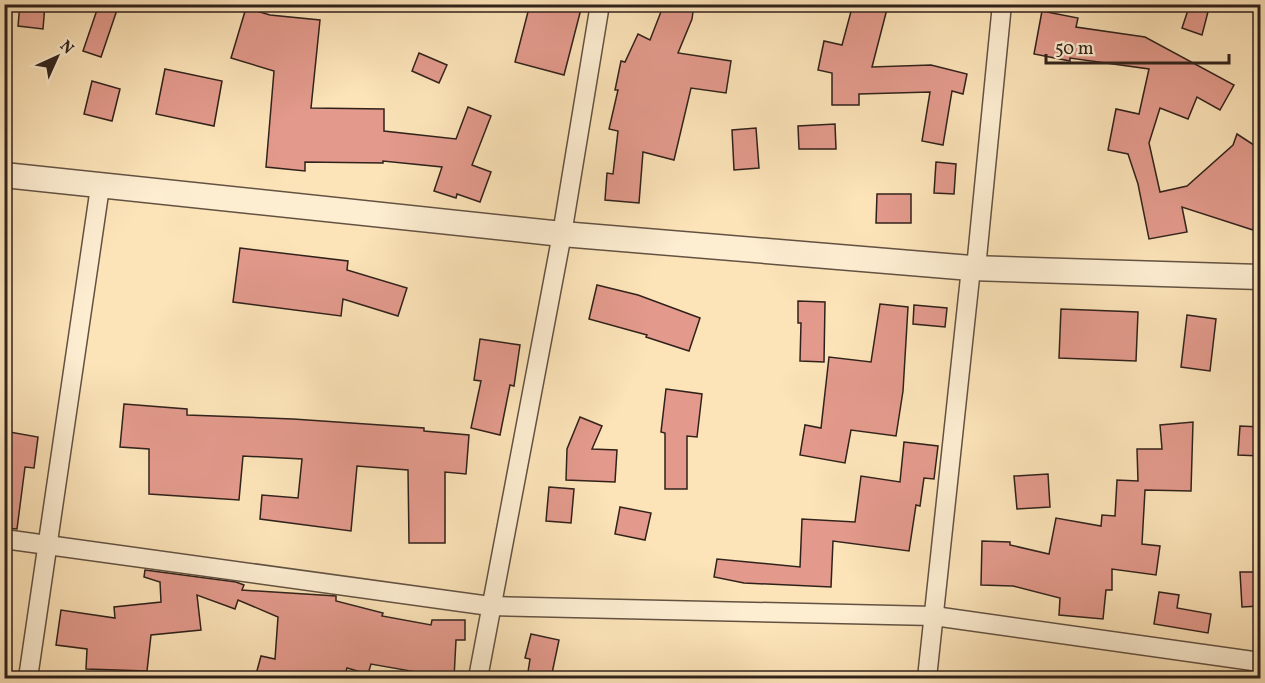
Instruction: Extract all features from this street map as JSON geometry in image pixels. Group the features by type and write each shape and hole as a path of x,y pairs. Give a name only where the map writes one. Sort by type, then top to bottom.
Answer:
{"street":[{"path":"477,678 562,234 600,4"},
{"path":"927,678 1002,4"},
{"path":"4,175 100,187 562,234 973,268 1260,277"},
{"path":"28,678 100,187"},
{"path":"4,539 46,547 490,606 934,616 1260,662"}],"building":[{"path":"20,4 45,4 43,29 18,26"},
{"path":"99,4 119,4 101,57 83,51"},
{"path":"530,4 564,4 581,9 564,75 515,62"},
{"path":"664,4 694,4 692,19 678,53 731,61 726,93 691,88 674,160 643,152 639,203 605,200 607,173 613,174 618,131 609,129 618,90 615,90 621,61 625,62 638,34 650,40"},
{"path":"853,4 868,4 887,9 872,67 931,65 967,74 963,94 952,91 943,145 922,141 930,92 859,94 859,105 832,105 832,73 818,70 824,41 842,45"},
{"path":"1190,4 1210,4 1202,35 1182,28"},
{"path":"246,8 270,15 320,20 311,108 384,109 384,131 456,139 468,107 491,116 472,165 491,172 480,202 457,194 456,198 434,191 442,167 383,161 383,163 305,162 305,171 266,167 274,71 231,58"},
{"path":"1042,11 1078,18 1076,27 1145,37 1234,85 1220,110 1197,97 1188,119 1160,108 1149,143 1160,192 1187,186 1233,145 1237,134 1260,149 1260,203 1253,230 1182,207 1187,232 1149,239 1138,184 1128,154 1108,150 1116,109 1139,114 1149,69 1070,58 1070,61 1034,54"},
{"path":"419,53 447,65 439,83 412,71"},
{"path":"165,69 222,81 214,126 156,114"},
{"path":"92,81 120,89 112,121 84,114"},
{"path":"835,124 836,149 799,149 798,126"},
{"path":"756,128 759,168 734,170 732,130"},
{"path":"936,162 956,164 954,194 934,193"},
{"path":"877,194 911,194 911,223 876,223"},
{"path":"240,248 348,261 347,270 407,288 398,316 343,299 341,316 233,302"},
{"path":"597,285 638,295 700,318 689,351 646,337 647,335 589,319"},
{"path":"798,301 825,302 824,362 800,361 801,323 798,323"},
{"path":"880,304 908,307 903,391 896,436 851,430 845,463 800,455 805,425 821,428 829,357 871,362"},
{"path":"914,305 947,308 945,327 913,324"},
{"path":"1061,309 1138,312 1136,361 1059,358"},
{"path":"1187,315 1216,319 1210,371 1181,367"},
{"path":"480,339 520,345 514,386 510,385 500,435 471,428 481,381 474,380"},
{"path":"666,389 702,394 697,437 687,436 687,489 665,489 665,433 661,432"},
{"path":"124,404 187,409 187,415 293,419 424,428 424,431 469,435 466,474 445,472 445,543 409,543 408,470 357,466 351,531 260,519 262,495 298,498 302,459 243,456 239,500 149,494 149,449 120,447"},
{"path":"580,417 602,426 592,449 617,450 615,482 566,480 567,449"},
{"path":"1193,422 1191,491 1145,490 1142,544 1160,546 1156,575 1112,569 1112,590 1106,590 1103,619 1059,615 1060,598 1013,586 981,585 982,541 1010,542 1010,545 1049,554 1056,518 1101,526 1102,515 1115,516 1117,480 1138,481 1137,449 1162,449 1160,425"},
{"path":"1240,426 1260,427 1260,456 1238,455"},
{"path":"4,431 38,437 34,468 25,467 17,529 4,528"},
{"path":"904,442 938,446 934,479 924,478 920,506 916,505 909,551 833,541 831,587 744,583 714,577 717,559 800,567 802,519 855,522 861,476 900,482"},
{"path":"1048,474 1050,507 1017,509 1014,476"},
{"path":"549,487 574,489 571,523 546,521"},
{"path":"620,507 651,513 645,540 615,534"},
{"path":"145,570 236,582 244,585 242,590 336,596 336,601 383,613 382,616 431,625 432,620 465,620 465,640 456,640 454,678 427,678 428,674 371,664 368,674 347,668 344,678 255,678 261,656 275,659 278,617 238,600 235,609 197,595 201,630 151,635 147,671 86,669 87,649 56,645 61,610 115,618 114,607 161,602 160,582 144,577"},
{"path":"1240,572 1260,572 1260,606 1242,607"},
{"path":"1159,592 1179,595 1177,608 1211,614 1208,633 1154,624"},
{"path":"531,634 559,640 551,678 527,678 530,659 525,658"}]}
